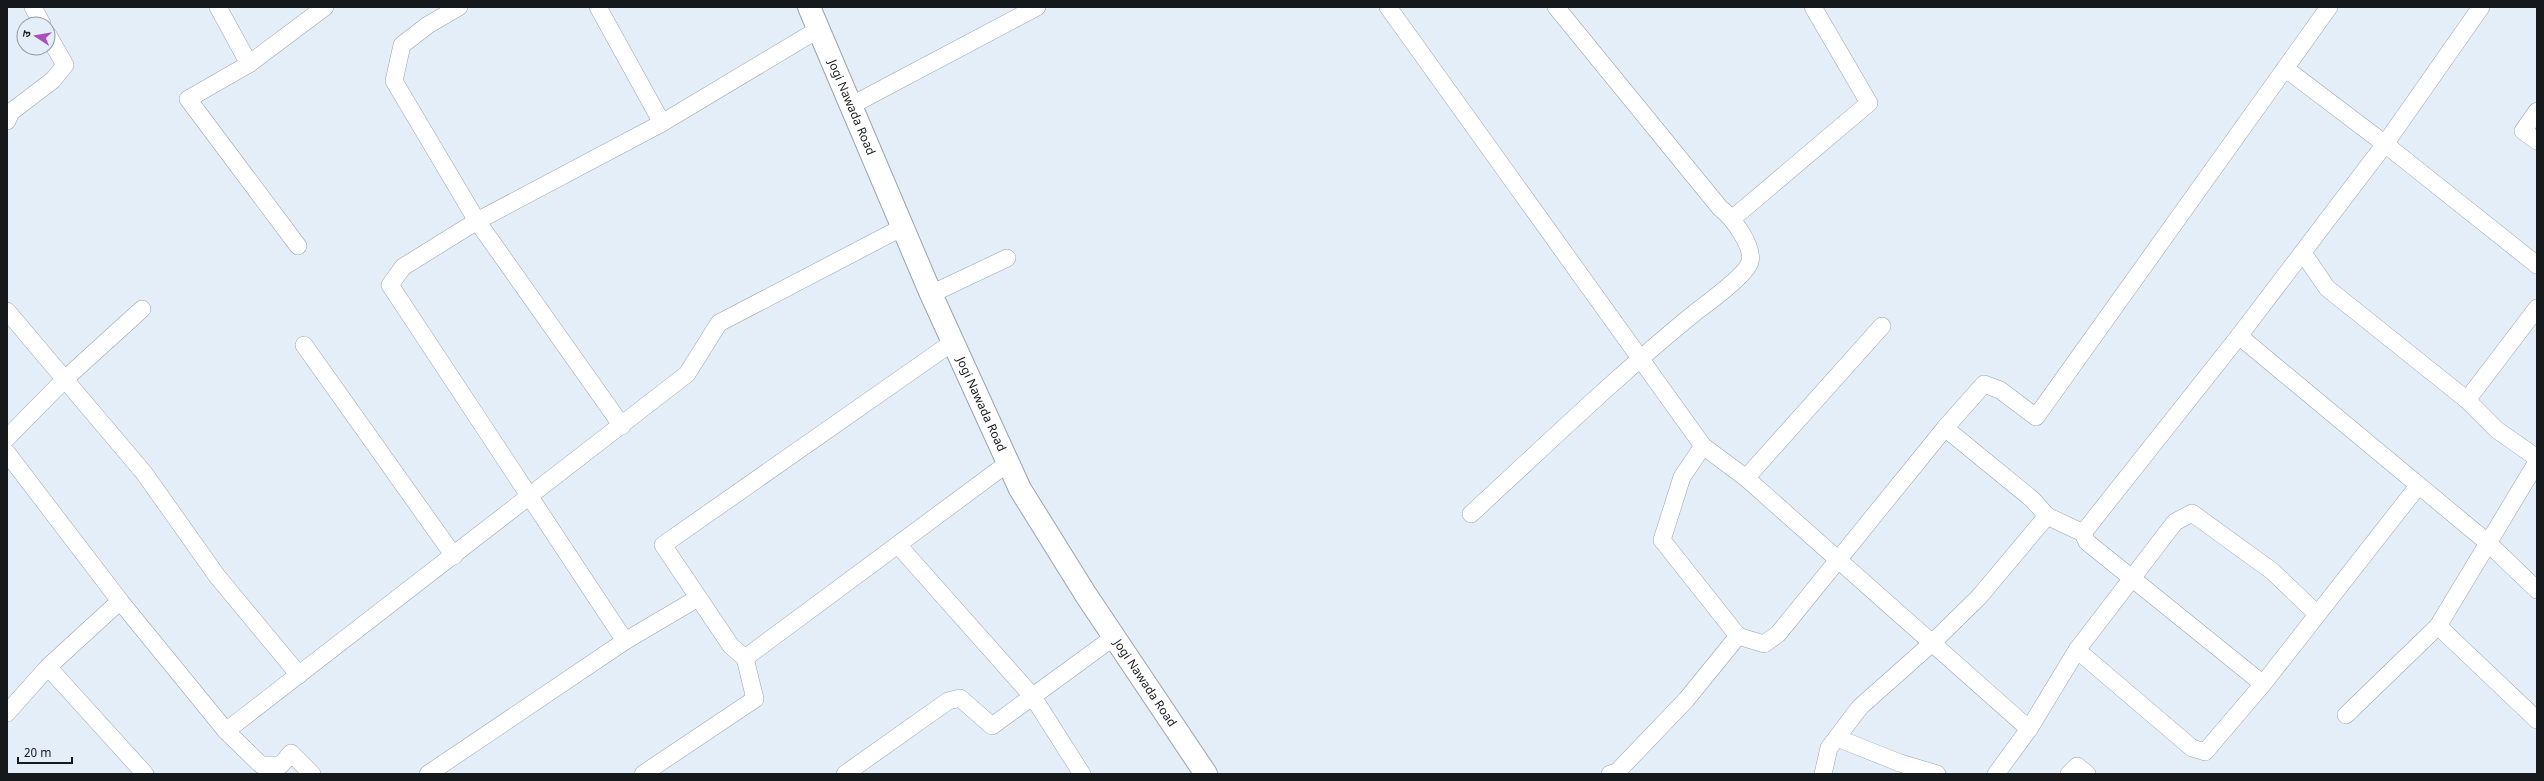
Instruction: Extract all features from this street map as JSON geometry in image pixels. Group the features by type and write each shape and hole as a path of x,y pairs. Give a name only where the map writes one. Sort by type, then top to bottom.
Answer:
{"street":[{"path":"32,7 37,16"},
{"path":"218,7 249,64"},
{"path":"298,246 188,99 249,64 326,7"},
{"path":"459,7 402,45 394,81 477,221 622,426"},
{"path":"598,7 662,124"},
{"name":"Jogi Nawada Road","path":"809,7 953,342 1020,488 1114,637 1206,774"},
{"path":"852,105 1037,7"},
{"path":"1388,7 1639,359 1704,446 1746,478 1836,560 2029,729"},
{"path":"1471,514 1639,359 1732,282 1749,264 1748,248 1733,218 1720,208 1556,7"},
{"path":"1733,218 1869,103 1813,7"},
{"path":"1704,446 1682,478 1662,540 1738,636 1764,644 1778,634 1836,560 1945,428 1984,384 2000,390 2036,417 2329,7"},
{"path":"2083,533 2303,253 2385,144 2481,7"},
{"path":"625,641 390,285 402,267 477,221 662,124 819,29"},
{"path":"7,121 11,112 53,80 65,65 56,49"},
{"path":"2286,69 2385,144 2537,265"},
{"path":"2537,111 2523,131 2537,141"},
{"path":"226,731 531,497 687,374 719,323 903,227"},
{"path":"2303,253 2327,288 2467,400 2497,430 2537,458"},
{"path":"932,294 1007,258"},
{"path":"2467,400 2537,308"},
{"path":"7,438 65,379 142,309"},
{"path":"7,311 144,473 217,576 299,675"},
{"path":"1746,478 1882,326"},
{"path":"2239,336 2418,486 2488,542 2537,590"},
{"path":"643,774 755,699 745,658 731,646 663,545 953,342"},
{"path":"304,345 454,556"},
{"path":"1945,428 2033,500 2047,516 2083,533 2087,542 2131,579 2263,684"},
{"path":"7,453 120,601 226,731 261,764 281,765 292,753 312,774"},
{"path":"2346,715 2438,626 2537,462"},
{"path":"745,658 1008,463"},
{"path":"2077,650 2192,748 2205,752 2263,684 2418,486"},
{"path":"1996,774 2029,729 2077,650 2175,522 2192,513 2272,571 2317,614"},
{"path":"1823,774 1829,748 1860,706 1931,644 1979,598 2047,516"},
{"path":"898,545 1033,697 1082,774"},
{"path":"428,774 625,641 698,598"},
{"path":"7,713 48,667 120,601"},
{"path":"2438,626 2537,720"},
{"path":"1615,773 1686,700 1738,636"},
{"path":"845,774 948,701 960,698 992,726 1114,637"},
{"path":"48,667 145,774"},
{"path":"1837,738 1900,763 1937,774"},
{"path":"2069,774 2077,766 2087,774"}]}
